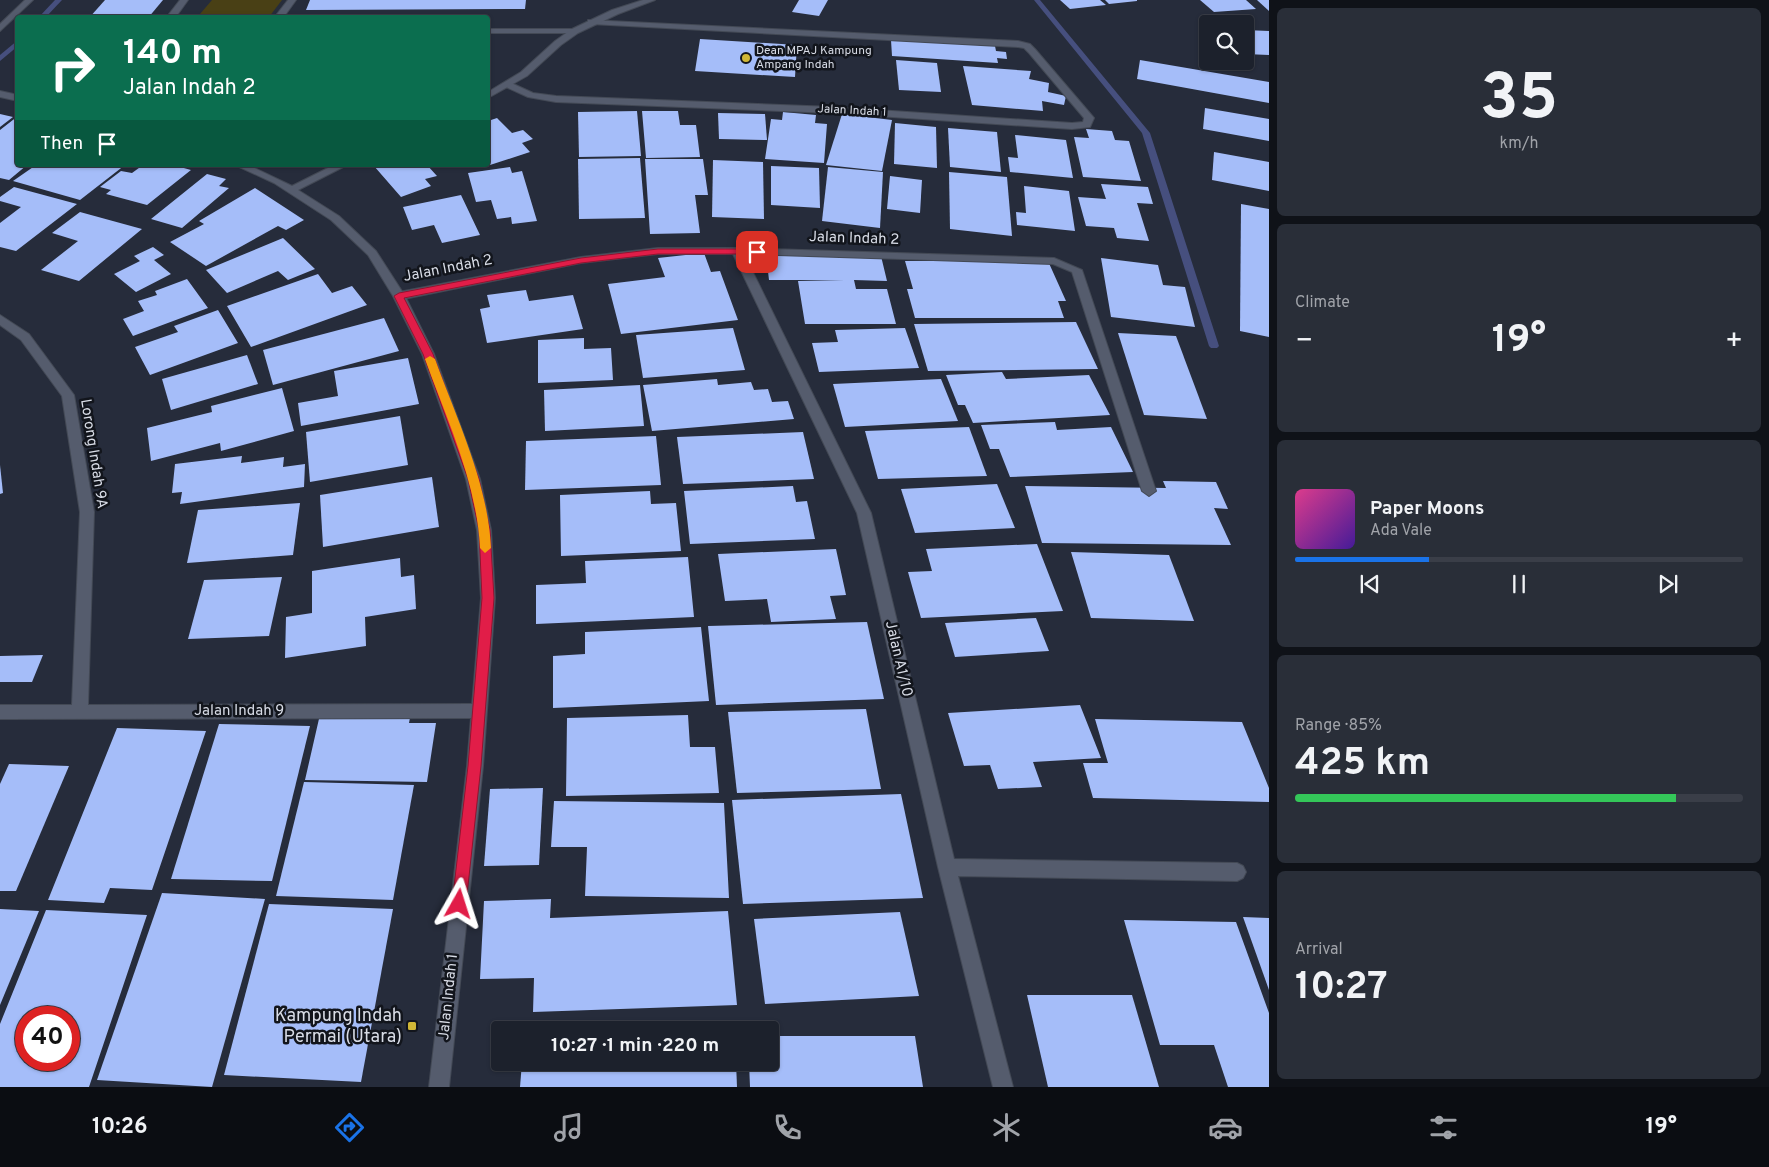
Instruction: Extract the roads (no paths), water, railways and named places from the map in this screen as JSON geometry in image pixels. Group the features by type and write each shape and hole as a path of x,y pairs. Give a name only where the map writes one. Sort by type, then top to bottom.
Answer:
{"street":[{"path":"0,29 29,0"},
{"path":"172,15 184,0"},
{"path":"280,15 292,0"},
{"path":"490,94 524,74 558,43 575,31 591,22 651,0"},
{"name":"Jalan Indah 1","path":"509,84 531,95 556,99 833,110 1072,126 1087,125 1088,118 1032,51 1027,46 1018,44 591,22"},
{"path":"490,31 575,31"},
{"path":"0,94 15,97"},
{"name":"Jalan Indah 1","path":"245,167 277,181 334,218 372,253 399,296 428,354 473,479 484,530 488,598 477,711 474,766 439,1087"},
{"path":"291,190 338,167"},
{"name":"Jalan Indah 2","path":"399,296 581,260 658,252 737,251 1054,261 1077,270 1149,491"},
{"name":"Jalan A1/10","path":"737,251 864,513 947,867 1002,1087"},
{"name":"Lorong Indah 9A","path":"0,319 25,338 68,395 87,512 80,711"},
{"name":"Jalan Indah 9","path":"0,712 477,711"},
{"path":"947,867 1237,872"}],"waterway":[{"path":"44,15 59,0"},
{"path":"1037,0 1146,133 1214,346"},
{"path":"0,59 15,45"}],"place":[{"name":"Dean MPAJ Kampung Ampang Indah","path":"746,58"},
{"name":"Kampung Indah Permai (Utara)","path":"412,1026"}]}
